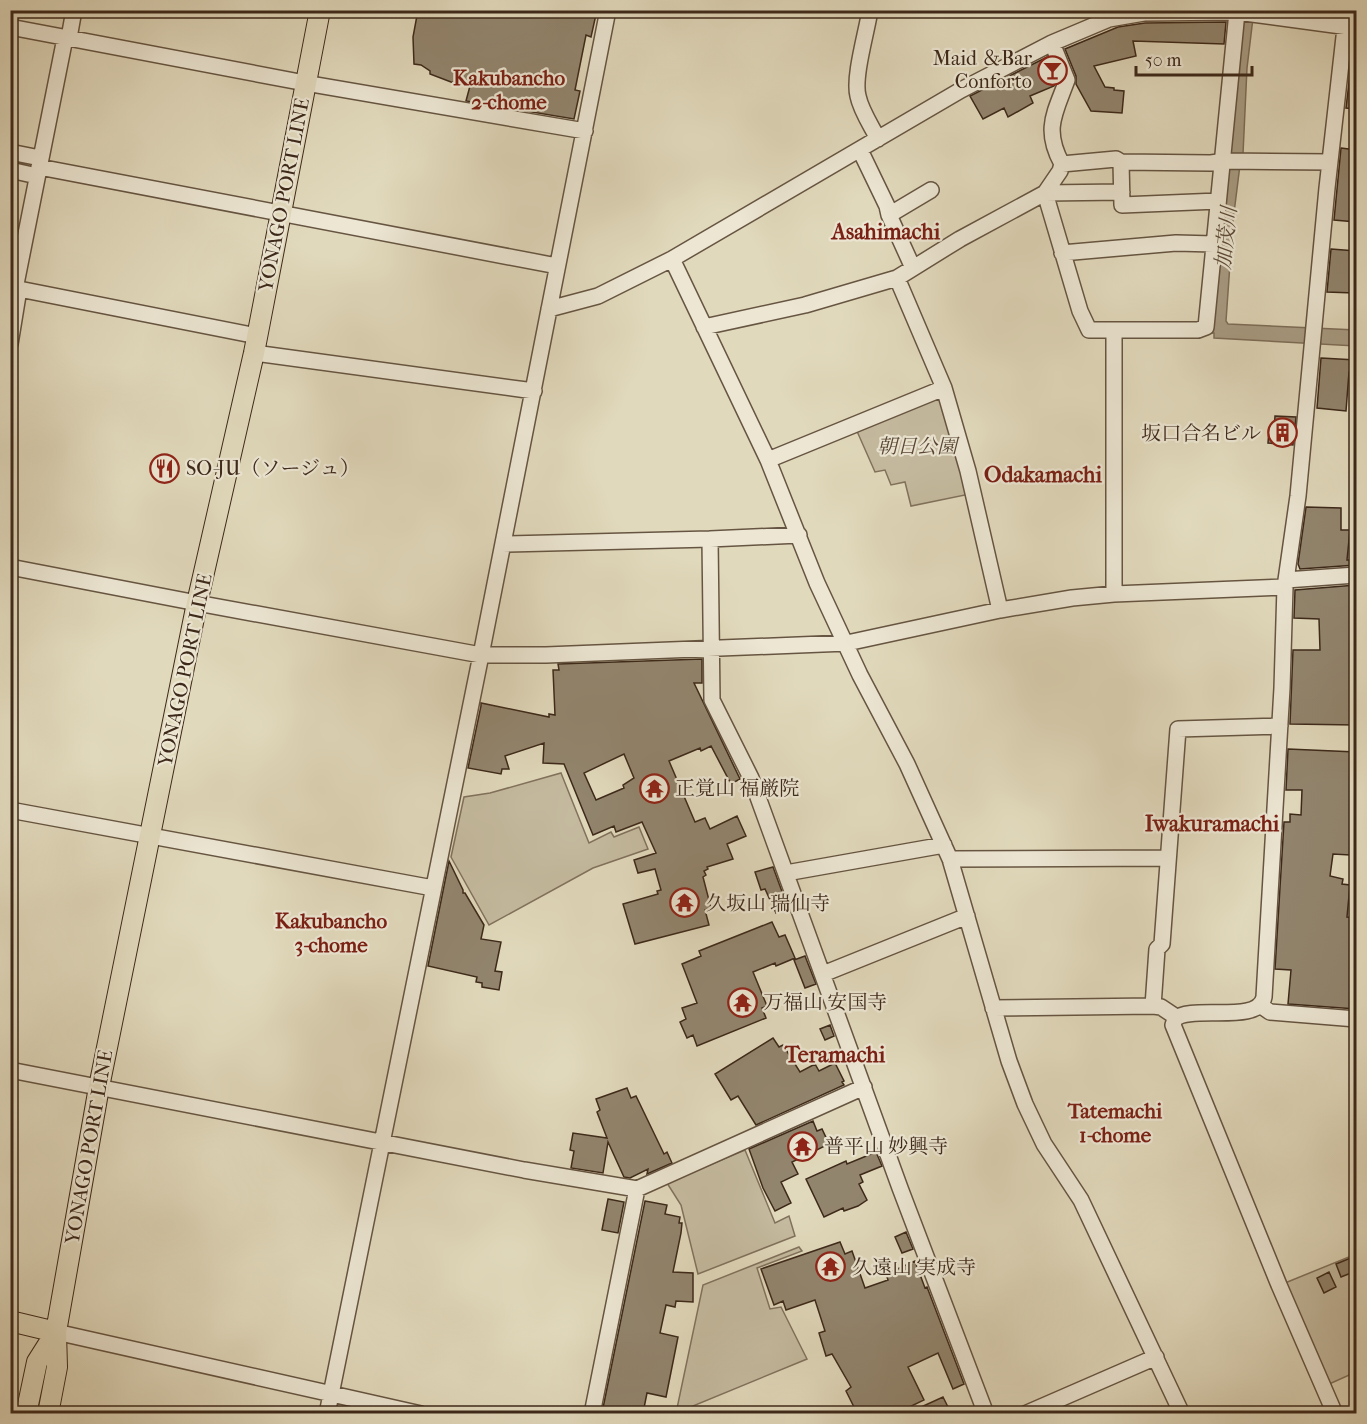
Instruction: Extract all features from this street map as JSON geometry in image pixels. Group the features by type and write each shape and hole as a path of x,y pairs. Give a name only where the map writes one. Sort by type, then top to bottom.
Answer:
{"main road":[{"name":"YONAGO PORT LINE","path":"48,1413 57,1367 56,1332 99,1087 197,603 256,344 320,10"},
{"path":"10,1321 56,1332"},
{"name":"YONAGO PORT LINE","path":"26,1413 37,1362 56,1332"}],"street":[{"path":"10,344 39,167 74,10"},
{"path":"327,1413 534,391 608,10"},
{"path":"870,10 857,93 878,139"},
{"path":"1176,1017 1183,1014 1250,1010 1260,1005 1264,997 1280,726 1285,584 1298,496 1330,162 1351,27 1347,10"},
{"path":"549,309 598,296 672,259 961,90 1052,43 1108,19 1144,12 1245,13 1351,27"},
{"path":"1045,193 1080,311 1089,330 1198,330 1206,327 1218,201 1245,13"},
{"path":"10,27 305,83 585,132"},
{"path":"704,327 814,302 897,278 1045,193 1060,171 1062,164 1053,148 1051,132 1059,98 1067,80 1052,43"},
{"path":"860,150 913,268"},
{"path":"10,152 39,167"},
{"path":"1062,164 1116,159 1121,162 1330,162"},
{"path":"1121,162 1122,205 1218,201"},
{"path":"10,170 39,167 557,266"},
{"path":"889,215 931,190"},
{"path":"1045,193 1122,192"},
{"path":"1062,253 1176,243 1214,243"},
{"path":"672,259 768,460 817,583 860,675 907,764 947,852 1009,1061 1030,1114 1044,1144 1081,1200 1182,1413"},
{"path":"897,278 944,388 968,471 1000,610"},
{"path":"18,287 256,344 534,391"},
{"path":"1114,331 1114,594"},
{"path":"768,460 944,388"},
{"path":"503,544 799,535"},
{"path":"710,539 712,700 751,778 986,1413"},
{"path":"10,567 481,655 546,655 847,643 1000,610 1072,598 1285,584 1356,575"},
{"path":"1153,1005 1157,949 1162,944 1178,729 1280,726"},
{"path":"10,810 433,888"},
{"path":"786,873 947,852 1168,858"},
{"path":"823,974 967,916"},
{"path":"993,1008 1153,1005 1161,1007 1176,1017"},
{"path":"1260,1005 1270,1012 1356,1019"},
{"path":"1176,1017 1174,1028 1279,1285 1335,1413"},
{"path":"10,1070 524,1170 637,1189 864,1087"},
{"path":"591,1413 637,1189"},
{"path":"56,1332 421,1413"},
{"path":"1025,1413 1156,1357"}],"green space":[{"name":"朝日公園","path":"938,394 944,397 970,494 911,506 905,482 891,485 885,470 875,472 856,429"},
{"path":"561,773 589,843 611,832 614,837 639,827 648,849 593,868 489,925 451,857 464,797 490,793"},
{"path":"745,1150 775,1223 789,1216 795,1236 698,1274 681,1205 667,1183"},
{"path":"799,1247 802,1251 757,1268 770,1309 781,1307 807,1359 676,1413 703,1285"},
{"path":"1356,1254 1356,1372 1327,1385 1285,1283"}],"water":[{"name":"加茂川","path":"1253,18 1247,68 1243,154 1233,221 1226,321 1228,324 1356,330 1356,346 1214,338 1214,333 1210,333 1241,21"}],"building":[{"path":"418,10 597,10 591,37 586,35 575,90 580,91 574,119 466,101 470,86 430,74 430,71 421,65 414,64 413,37"},
{"path":"1226,22 1224,44 1133,41 1136,56 1094,66 1105,87 1124,91 1122,113 1091,111 1076,84 1076,76 1065,49 1118,27 1145,23"},
{"path":"1047,57 1057,80 1054,86 1030,96 1033,103 1008,117 1004,108 983,119 970,96"},
{"path":"1351,66 1356,66 1356,109 1346,108"},
{"path":"1341,148 1356,150 1356,222 1334,220"},
{"path":"1331,249 1356,251 1356,290 1354,293 1327,292"},
{"path":"1321,358 1356,360 1356,372 1349,372 1346,411 1317,408"},
{"name":"坂口合名ビル","path":"1275,416 1296,417 1293,445 1268,443 1269,430 1274,430"},
{"path":"1306,507 1341,508 1341,530 1350,530 1347,560 1353,560 1356,565 1300,569 1298,564"},
{"path":"1356,585 1356,725 1290,724 1293,650 1320,650 1319,619 1294,618 1295,590"},
{"path":"702,659 702,683 694,683 740,779 731,784 711,746 701,751 700,748 669,761 695,822 705,818 710,829 737,816 746,836 727,844 733,859 707,867 708,869 704,871 706,875 703,877 711,908 705,910 709,925 635,944 623,904 658,894 657,891 661,890 655,869 638,873 634,860 656,853 642,822 616,832 614,826 593,835 564,764 543,763 544,743 505,756 509,769 502,769 501,774 468,768 481,703 549,717 549,714 555,715 553,670 559,670 558,664","holes":["624,754 634,778 623,785 624,788 596,800 584,773"]},
{"path":"1288,749 1356,752 1356,810 1351,810 1350,855 1333,854 1330,876 1343,879 1342,884 1350,885 1347,917 1356,918 1356,1009 1288,1004 1291,970 1275,969 1284,822 1290,822 1290,814 1301,815 1302,790 1286,790"},
{"path":"449,861 463,893 484,925 481,939 501,942 495,971 502,972 499,990 482,987 482,983 476,982 477,977 428,966"},
{"path":"773,867 788,908 776,913 765,889 761,890 755,872"},
{"path":"772,922 779,937 785,935 795,958 753,972 767,1006 762,1008 766,1018 697,1046 693,1035 687,1038 680,1022 686,1019 682,1008 697,1003 682,964 701,956 699,951"},
{"path":"805,956 816,984 805,988 794,960"},
{"path":"830,1025 834,1036 825,1040 820,1029"},
{"path":"773,1038 779,1047 783,1045 800,1072 815,1064 819,1071 835,1063 844,1085 756,1125 738,1096 731,1100 715,1074"},
{"path":"627,1088 631,1098 636,1096 664,1154 667,1152 672,1163 647,1174 648,1169 630,1178 624,1177 608,1142 603,1173 571,1168 574,1151 570,1150 573,1133 607,1138 597,1112 600,1110 596,1099"},
{"path":"813,1121 817,1131 822,1129 829,1144 792,1162 798,1174 781,1182 791,1203 775,1211 763,1188 749,1149"},
{"path":"876,1152 882,1166 860,1175 863,1182 859,1184 867,1200 858,1206 844,1211 843,1208 824,1217 806,1179 846,1161 847,1164"},
{"path":"608,1199 624,1202 618,1233 602,1230"},
{"path":"645,1201 667,1205 665,1214 680,1217 681,1233 673,1272 693,1273 693,1302 676,1301 675,1307 666,1305 660,1333 678,1337 666,1397 647,1393 643,1413 616,1413 617,1411 603,1408"},
{"path":"906,1232 913,1249 902,1253 895,1237"},
{"path":"840,1242 845,1254 852,1251 865,1288 888,1280 886,1274 915,1261 964,1384 953,1389 938,1353 908,1367 924,1400 897,1413 857,1413 846,1391 851,1387 832,1354 826,1356 819,1333 825,1331 815,1300 786,1310 783,1301 774,1305 761,1269"},
{"path":"1353,1257 1356,1271 1341,1277 1336,1264"},
{"path":"1329,1272 1336,1287 1324,1293 1317,1278"},
{"path":"943,1397 951,1413 908,1413"}],"place":[{"name":"Maid ＆Bar Conforto","path":"1053,70"},
{"name":"坂口合名ビル","path":"1282,433"},
{"name":"SO-JU（ソージュ）","path":"165,468"},
{"name":"正覚山 福厳院","path":"654,788"},
{"name":"久坂山 瑞仙寺","path":"685,903"},
{"name":"万福山 安国寺","path":"742,1002"},
{"name":"普平山 妙興寺","path":"803,1146"},
{"name":"久遠山 実成寺","path":"831,1267"}],"district":[{"name":"Kakubancho 2-chome","path":"509,90"},
{"name":"Asahimachi","path":"886,232"},
{"name":"Odakamachi","path":"1043,475"},
{"name":"Iwakuramachi","path":"1212,824"},
{"name":"Kakubancho 3-chome","path":"331,933"},
{"name":"Teramachi","path":"835,1055"},
{"name":"Tatemachi 1-chome","path":"1115,1123"}]}
